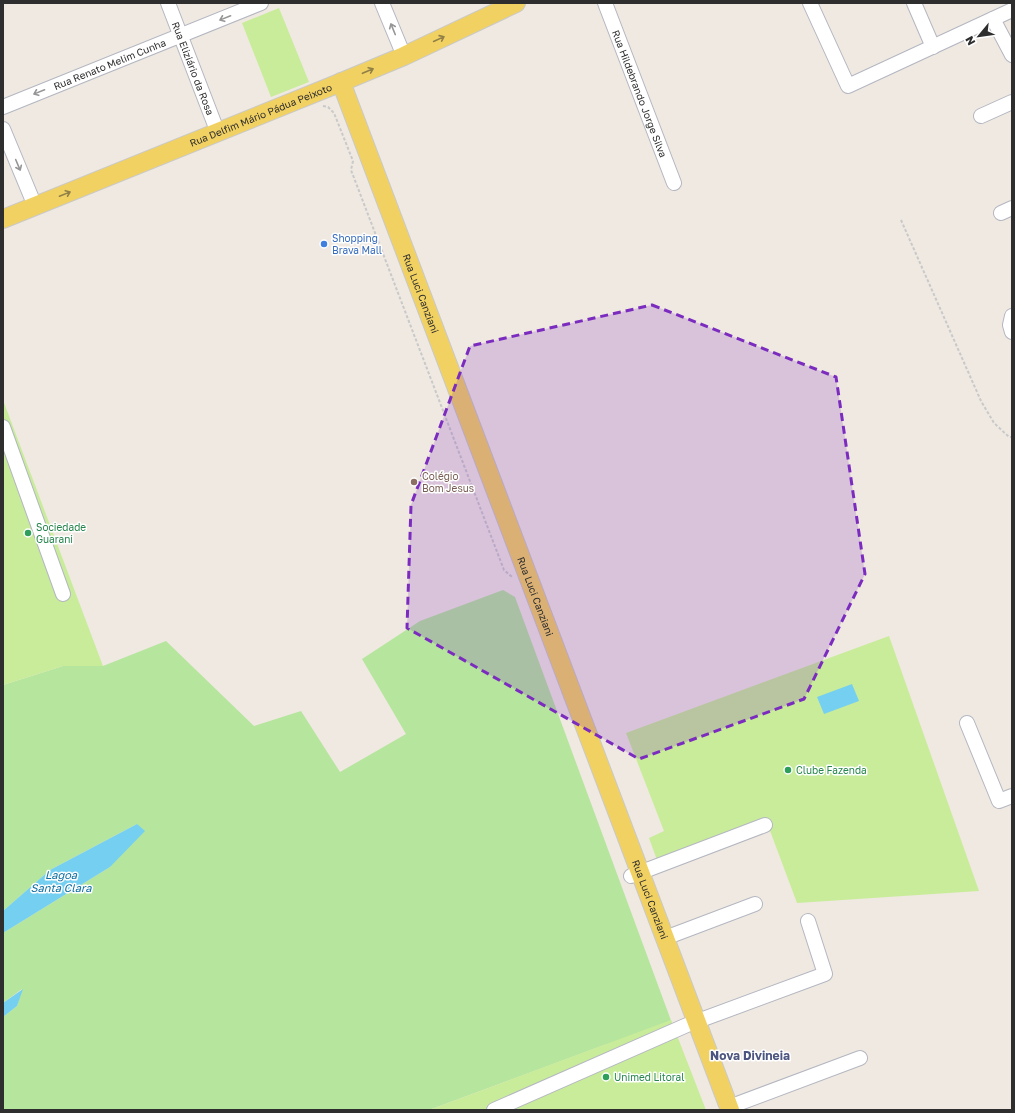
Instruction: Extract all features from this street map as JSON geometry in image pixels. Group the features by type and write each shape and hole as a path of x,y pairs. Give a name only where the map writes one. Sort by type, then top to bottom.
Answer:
{"main road":[{"name":"Rua Delfim Mário Pádua Peixoto","path":"3,219 218,133 404,56 509,4"},
{"name":"Rua Luci Canziani","path":"336,84 520,582 636,874 665,938 692,1023"},
{"name":"Rua Luci Canziani","path":"336,84 726,1109"}],"street":[{"name":"Rua Eliziário da Rosa","path":"168,3 218,133"},
{"name":"Rua Renato Melim Cunha","path":"3,106 261,3"},
{"path":"382,3 404,56"},
{"name":"Rua Hildebrando Jorge Silva","path":"605,3 674,183"},
{"path":"810,3 848,86 1012,10"},
{"path":"914,3 933,47"},
{"path":"994,19 1012,55"},
{"path":"981,116 1012,102"},
{"path":"3,129 35,206"},
{"path":"1012,316 1010,325 1012,332"},
{"path":"3,427 63,594"},
{"path":"967,723 999,801 1012,796"},
{"path":"636,874 765,825"},
{"path":"665,938 755,904"},
{"path":"494,1110 692,1023 825,974 808,921"},
{"path":"726,1109 860,1058"}],"path":[{"path":"320,105 328,107 334,114 353,161 351,170 504,570 520,582"},
{"path":"901,220 981,401 994,423 1009,437 1012,437"}],"highlighted area":[{"path":"652,305 836,377 865,574 804,699 639,759 407,628 411,505 470,346"}],"green space":[{"path":"279,8 309,82 271,97 242,23"},
{"name":"Sociedade Guarani","path":"3,400 103,666 63,666 3,685"},
{"path":"503,590 515,597 704,1110 607,1044 429,1110 3,1110 3,1017 17,1006 22,989 3,1003 3,933 110,867 137,824 50,870 3,911 3,685 63,666 103,666 166,641 254,726 301,711 340,772 406,734 362,659 420,621"},
{"name":"Clube Fazenda","path":"889,636 979,891 797,903 766,820 657,860 649,838 664,831 626,733"},
{"name":"Unimed Litoral","path":"671,1020 706,1110 429,1110"}],"water":[{"path":"852,684 859,701 824,714 817,697"},
{"name":"Lagoa Santa Clara","path":"137,824 145,831 110,867 3,933 3,911 50,870"},
{"path":"23,989 17,1006 3,1017 3,1003"}],"place":[{"name":"Shopping Brava Mall","path":"324,244"},
{"name":"Colégio Bom Jesus","path":"414,482"},
{"name":"Sociedade Guarani","path":"28,533"},
{"name":"Clube Fazenda","path":"788,770"},
{"name":"Unimed Litoral","path":"606,1077"}],"district":[{"name":"Nova Divineia","path":"750,1055"}]}
